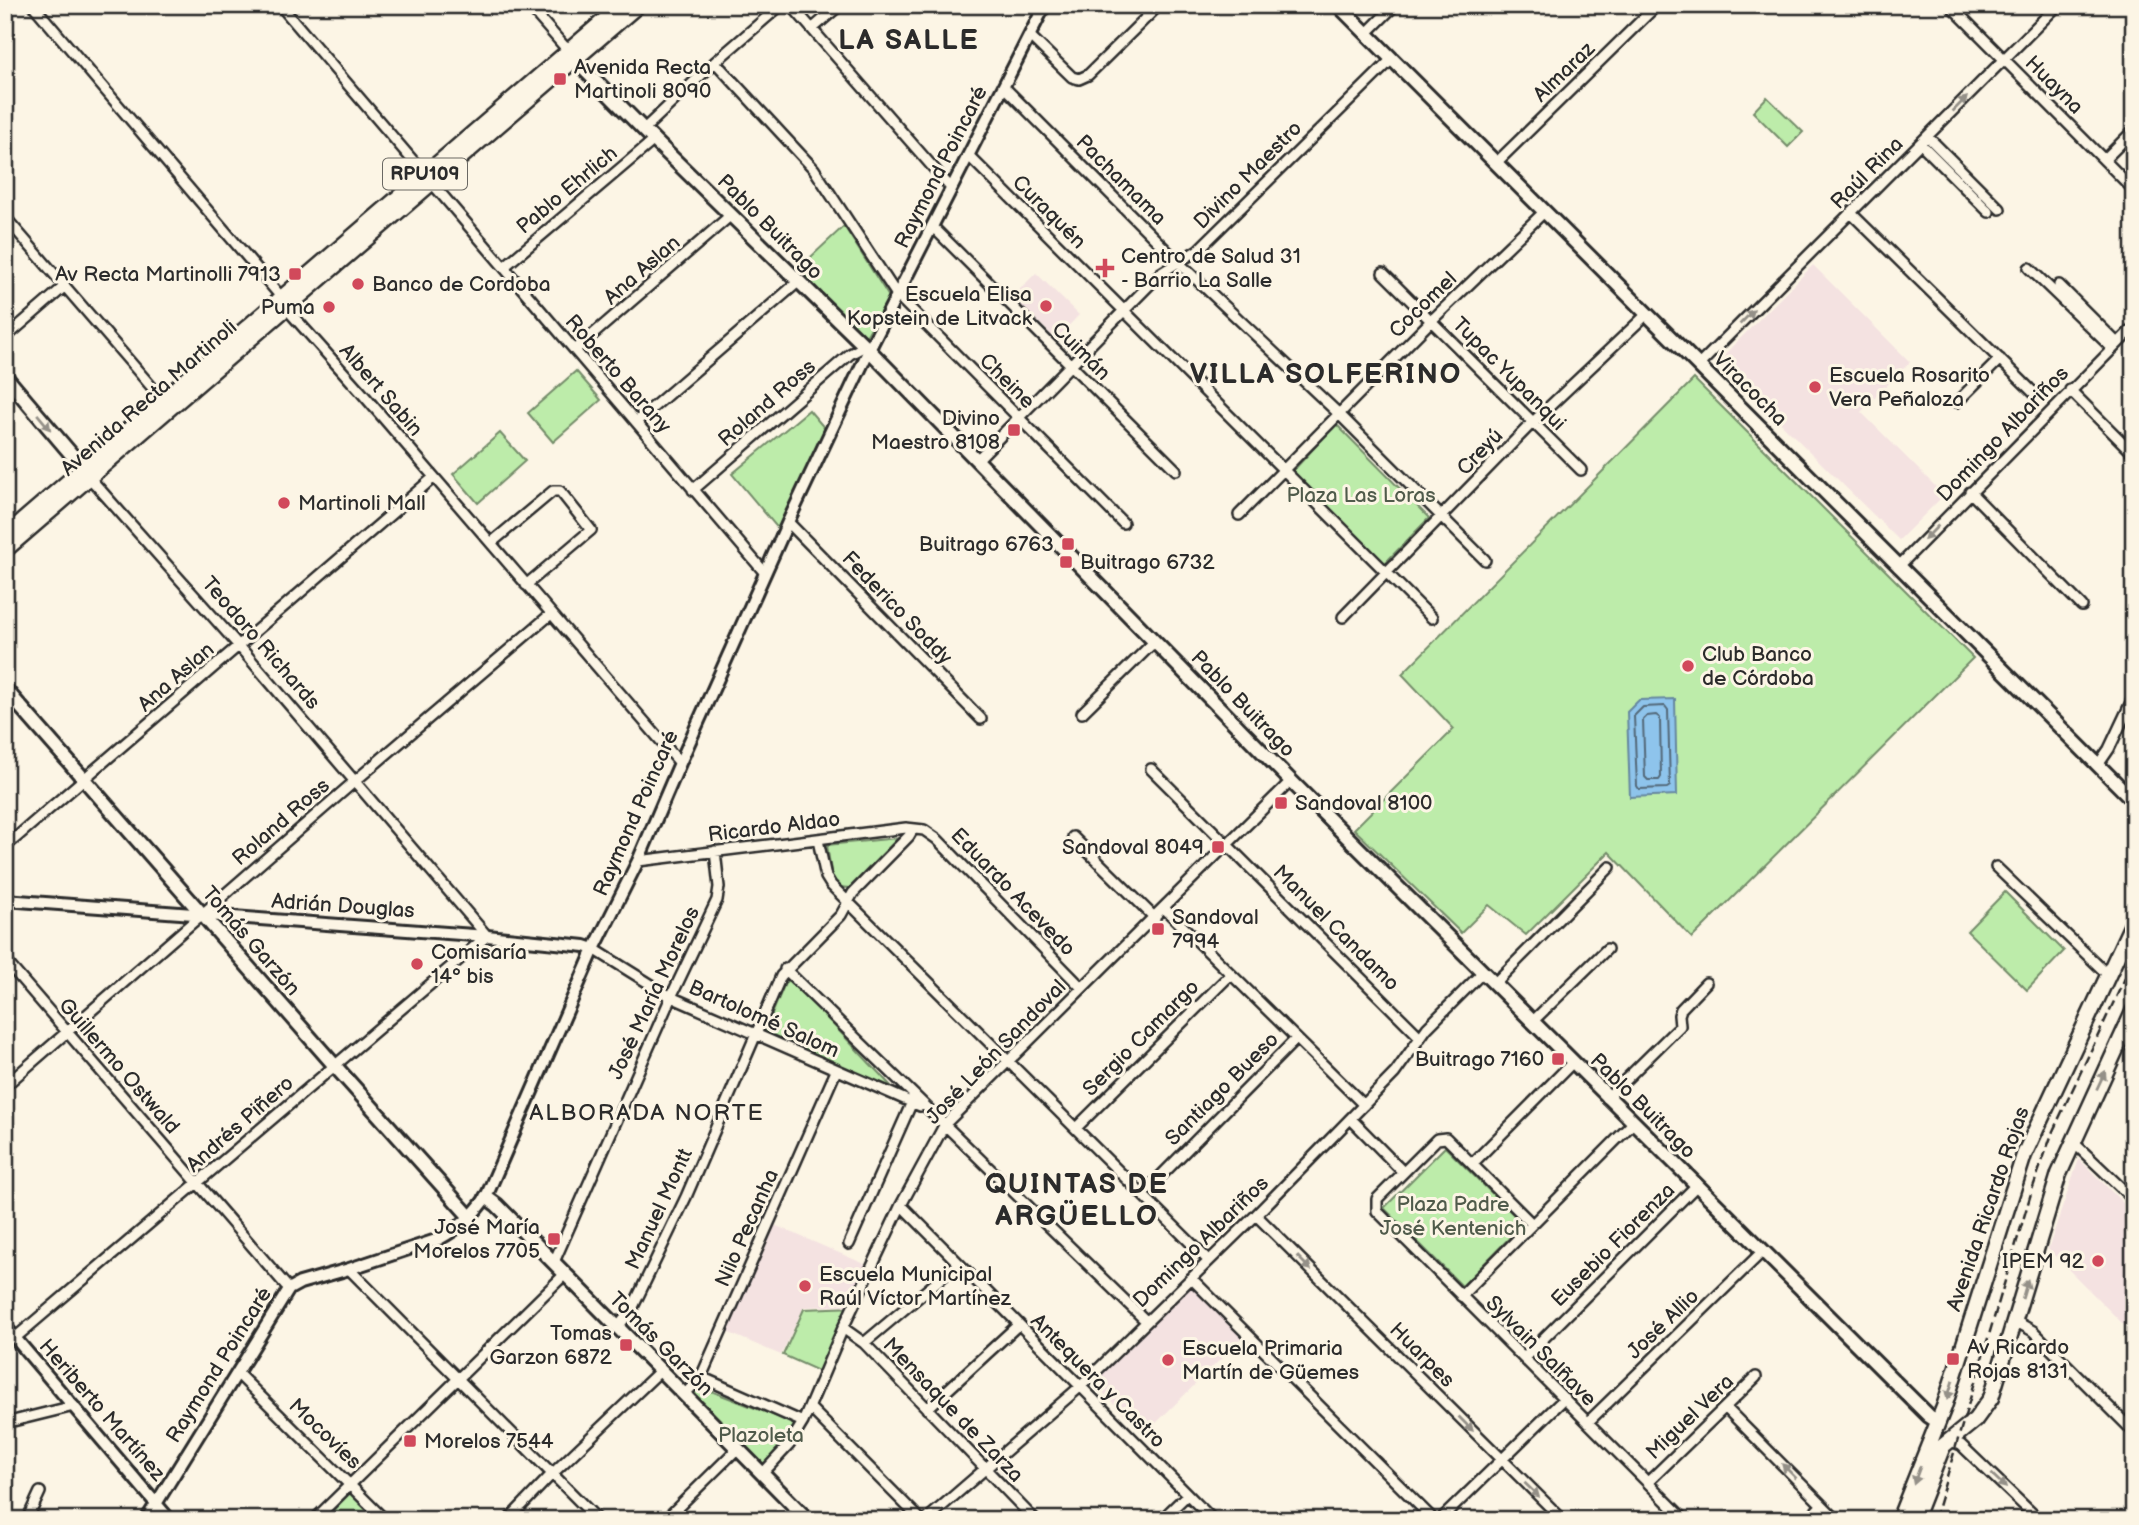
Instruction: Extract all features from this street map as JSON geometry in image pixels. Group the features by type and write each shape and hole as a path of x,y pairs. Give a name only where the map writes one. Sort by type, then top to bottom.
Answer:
{"main road":[{"name":"Avenida Recta Martinoli","path":"572,55 622,5"},
{"name":"Avenida Recta Martinoli","path":"5,536 86,473 572,55 638,5"},
{"name":"Viracocha","path":"1338,5 2134,801"},
{"name":"Pablo Buitrago","path":"572,55 643,130 867,348 1291,781 1929,1416 1936,1426"},
{"name":"Avenida Recta Martinoli","path":"5,550 163,400 284,303"},
{"name":"Teodoro Richards","path":"5,376 86,473"},
{"name":"Tomás Garzón","path":"5,689 470,1217"},
{"name":"Avenida Ricardo Rojas","path":"1899,1520 1936,1426 2024,1155 2134,920"},
{"path":"1914,1520 1939,1453 1948,1440 1968,1427 1981,1414 1991,1398 2049,1206 2073,1142 2134,1010"},
{"name":"Tomás Garzón","path":"486,1197 565,1273 808,1520"},
{"path":"1936,1426 1954,1429 1968,1427"}],"street":[{"name":"Albert Sabin","path":"33,5 433,478 680,763"},
{"name":"Roberto Barany","path":"280,5 765,573"},
{"name":"Pablo Buitrago","path":"528,5 572,55"},
{"path":"643,130 781,5"},
{"path":"791,5 951,188"},
{"path":"812,29 840,5"},
{"name":"Raymond Poincaré","path":"145,1520 289,1289 300,1283 439,1239 470,1217 486,1197 594,949 638,862 867,348 933,226 1045,5"},
{"path":"1030,36 1072,77 1082,78 1159,5"},
{"path":"1366,34 1395,5"},
{"name":"Almaraz","path":"1496,163 1657,5"},
{"name":"Huayna","path":"1950,5 2134,190"},
{"name":"Raúl Rina","path":"1699,365 2059,5"},
{"name":"Divino Maestro","path":"977,460 1161,273 1198,250 1392,59"},
{"name":"Cheine","path":"715,62 814,169 897,295 1123,523"},
{"name":"Pachamama","path":"1004,87 1178,262 1339,414 1485,560"},
{"path":"2104,160 2134,130"},
{"name":"Pablo Ehrlich","path":"504,267 654,140"},
{"path":"1924,140 2000,209"},
{"path":"1924,140 1989,212"},
{"name":"Curaquén","path":"969,156 1432,618"},
{"name":"Cocomel","path":"1239,515 1431,321 1544,212"},
{"path":"1851,213 2038,397"},
{"name":"Ana Aslan","path":"575,350 731,215"},
{"path":"5,217 163,400"},
{"name":"Cuimán","path":"933,226 1176,470"},
{"path":"2029,268 2115,346"},
{"name":"Tupac Yupanqui","path":"1382,273 1581,470"},
{"path":"636,422 798,282"},
{"path":"2059,285 2115,346"},
{"path":"5,338 65,286"},
{"name":"Creyú","path":"1343,617 1533,422 1646,315"},
{"name":"Domingo Albariños","path":"1898,567 2134,327"},
{"name":"Roland Ross","path":"694,489 850,354 867,348"},
{"path":"1957,402 2000,359"},
{"path":"2070,390 2134,454"},
{"name":"Teodoro Richards","path":"86,473 239,646 487,936"},
{"name":"Ana Aslan","path":"5,847 433,478"},
{"path":"491,543 553,491 560,491 591,530 526,585"},
{"path":"1970,492 2082,606"},
{"name":"Federico Soddy","path":"788,522 981,719"},
{"name":"Roland Ross","path":"5,1086 551,614"},
{"path":"1082,713 1155,641"},
{"path":"2098,765 2109,750 2134,696"},
{"name":"Manuel Candamo","path":"1151,769 1419,1036"},
{"name":"José León Sandoval","path":"763,1474 789,1445 803,1422 901,1205 945,1124 1165,909 1291,781"},
{"name":"Ricardo Aldao","path":"638,862 913,828"},
{"name":"Manuel Montt","path":"618,1327 632,1309 674,1222 785,969 841,915 853,893 909,836 913,828"},
{"name":"Eduardo Acevedo","path":"913,828 924,830 937,839 1082,988"},
{"path":"1073,837 1155,918"},
{"path":"818,840 826,877 847,902 1209,1261"},
{"name":"José María Morelos","path":"554,1262 719,894 715,851"},
{"path":"1495,983 1610,867"},
{"path":"1996,867 2108,975"},
{"name":"Adrián Douglas","path":"5,900 487,936 594,949"},
{"path":"1165,909 1364,1105"},
{"name":"Andrés Piñero","path":"15,1338 487,936"},
{"name":"Bartolomé Salom","path":"594,949 671,997 925,1108"},
{"path":"1532,1022 1607,949"},
{"name":"Guillermo Ostwald","path":"5,960 289,1289"},
{"name":"Bartolomé Salom","path":"785,969 1146,1321"},
{"name":"Domingo Albariños","path":"923,1520 1081,1386 1209,1261 1351,1119 1402,1065 1419,1036 1483,972"},
{"name":"Sergio Camargo","path":"1076,1128 1231,974"},
{"path":"1608,1098 1681,1026 1681,1009 1706,983"},
{"name":"Santiago Bueso","path":"1143,1194 1296,1039"},
{"path":"1473,1163 1572,1063"},
{"name":"Nilo Pecanha","path":"684,1395 701,1377 836,1071"},
{"path":"849,1244 912,1102"},
{"path":"1351,1119 1403,1172 1437,1139 1446,1138 1532,1224"},
{"path":"1461,1296 1633,1123"},
{"path":"2073,1142 2134,1200"},
{"name":"Sylvain Salñave","path":"1403,1172 1377,1199 1377,1211 1685,1520"},
{"name":"Eusebio Fiorenza","path":"1524,1358 1696,1186"},
{"name":"Antequera y Castro","path":"901,1205 1213,1520"},
{"name":"Huarpes","path":"1256,1215 1563,1520"},
{"name":"José Allio","path":"1588,1422 1762,1252"},
{"path":"864,1343 958,1264"},
{"path":"349,1269 597,1520"},
{"path":"314,1520 565,1273"},
{"path":"1191,1278 1434,1520"},
{"path":"2015,1321 2033,1331 2134,1432"},
{"path":"927,1409 1018,1325"},
{"name":"Heriberto Martínez","path":"5,1326 170,1520"},
{"name":"Mensaque de Zarza","path":"844,1328 864,1343 1035,1520"},
{"path":"508,1520 660,1371"},
{"name":"Mocovíes","path":"238,1374 385,1520"},
{"path":"701,1377 803,1422"},
{"name":"Miguel Vera","path":"1648,1482 1756,1377"},
{"path":"1440,1520 1564,1398"},
{"path":"5,1423 74,1406"},
{"path":"1725,1407 1837,1520"},
{"path":"810,1408 923,1520"},
{"path":"1948,1440 1961,1445 2039,1520"},
{"path":"668,1519 737,1448"},
{"path":"27,1520 40,1492"},
{"path":"1161,1520 1187,1495"},
{"path":"1807,1520 1822,1505"}],"shaded area":[{"name":"Escuela Rosarito Vera Peñaloza","path":"1813,265 1910,362 1861,412 1944,495 1899,540 1718,361"},
{"name":"Escuela Elisa Kopstein de Litvack","path":"1036,273 1079,315 1056,339 1012,297"},
{"path":"2079,1159 2134,1214 2134,1335 2048,1249"},
{"name":"Escuela Municipal Raúl Víctor Martínez","path":"772,1224 874,1268 856,1305 804,1307 781,1355 725,1331"},
{"name":"Escuela Primaria Martín de Güemes","path":"1191,1286 1242,1338 1144,1435 1093,1382"}],"green space":[{"path":"1767,97 1803,132 1788,147 1753,112"},
{"path":"844,226 889,297 865,338 798,269"},
{"path":"576,371 601,400 553,442 528,413"},
{"name":"Club Banco de Córdoba","path":"1694,379 1973,658 1692,938 1609,852 1526,935 1489,905 1461,933 1354,829 1454,729 1402,674"},
{"path":"809,410 826,430 780,531 732,474"},
{"name":"Plaza Las Loras","path":"1336,424 1429,518 1384,564 1292,472"},
{"path":"500,433 525,461 478,503 453,474"},
{"path":"898,838 849,888 840,887 832,878 827,845"},
{"path":"2005,892 2064,951 2027,990 1967,931"},
{"path":"788,980 792,981 891,1086 891,1090 767,1036 765,1031"},
{"name":"Plaza Padre José Kentenich","path":"1445,1147 1523,1224 1462,1286 1384,1208"},
{"path":"855,1307 823,1373 783,1355 804,1309"},
{"name":"Plazoleta","path":"698,1386 796,1424 776,1456 764,1468 689,1396"},
{"path":"350,1493 377,1520 324,1520"}],"water":[{"path":"1675,699 1677,795 1630,797 1627,712 1639,700"}],"railway":[{"path":"1934,1520 2032,1190 2053,1131 2134,959"}],"place":[{"name":"Avenida Recta Martinoli 8090","path":"560,79"},
{"name":"Centro de Salud 31 - Barrio La Salle","path":"1105,268"},
{"name":"Av Recta Martinolli 7913","path":"295,274"},
{"name":"Banco de Cordoba","path":"358,284"},
{"name":"Escuela Elisa Kopstein de Litvack","path":"1046,306"},
{"name":"Puma","path":"329,307"},
{"name":"Escuela Rosarito Vera Peñaloza","path":"1815,387"},
{"name":"Divino Maestro 8108","path":"1014,430"},
{"name":"Martinoli Mall","path":"284,503"},
{"name":"Buitrago 6763","path":"1068,544"},
{"name":"Buitrago 6732","path":"1066,562"},
{"name":"Club Banco de Córdoba","path":"1688,666"},
{"name":"Sandoval 8100","path":"1281,803"},
{"name":"Sandoval 8049","path":"1218,847"},
{"name":"Sandoval 7994","path":"1158,929"},
{"name":"Comisaría 14º bis","path":"417,964"},
{"name":"Buitrago 7160","path":"1558,1059"},
{"name":"José María Morelos 7705","path":"554,1239"},
{"name":"IPEM 92","path":"2098,1261"},
{"name":"Escuela Municipal Raúl Víctor Martínez","path":"805,1286"},
{"name":"Tomas Garzon 6872","path":"626,1345"},
{"name":"Av Ricardo Rojas 8131","path":"1953,1359"},
{"name":"Escuela Primaria Martín de Güemes","path":"1168,1360"},
{"name":"Morelos 7544","path":"410,1441"}],"district":[{"name":"LA SALLE","path":"909,40"},
{"name":"VILLA SOLFERINO","path":"1326,374"},
{"name":"ALBORADA NORTE","path":"647,1113"},
{"name":"QUINTAS DE ARGÜELLO","path":"1077,1200"}]}
